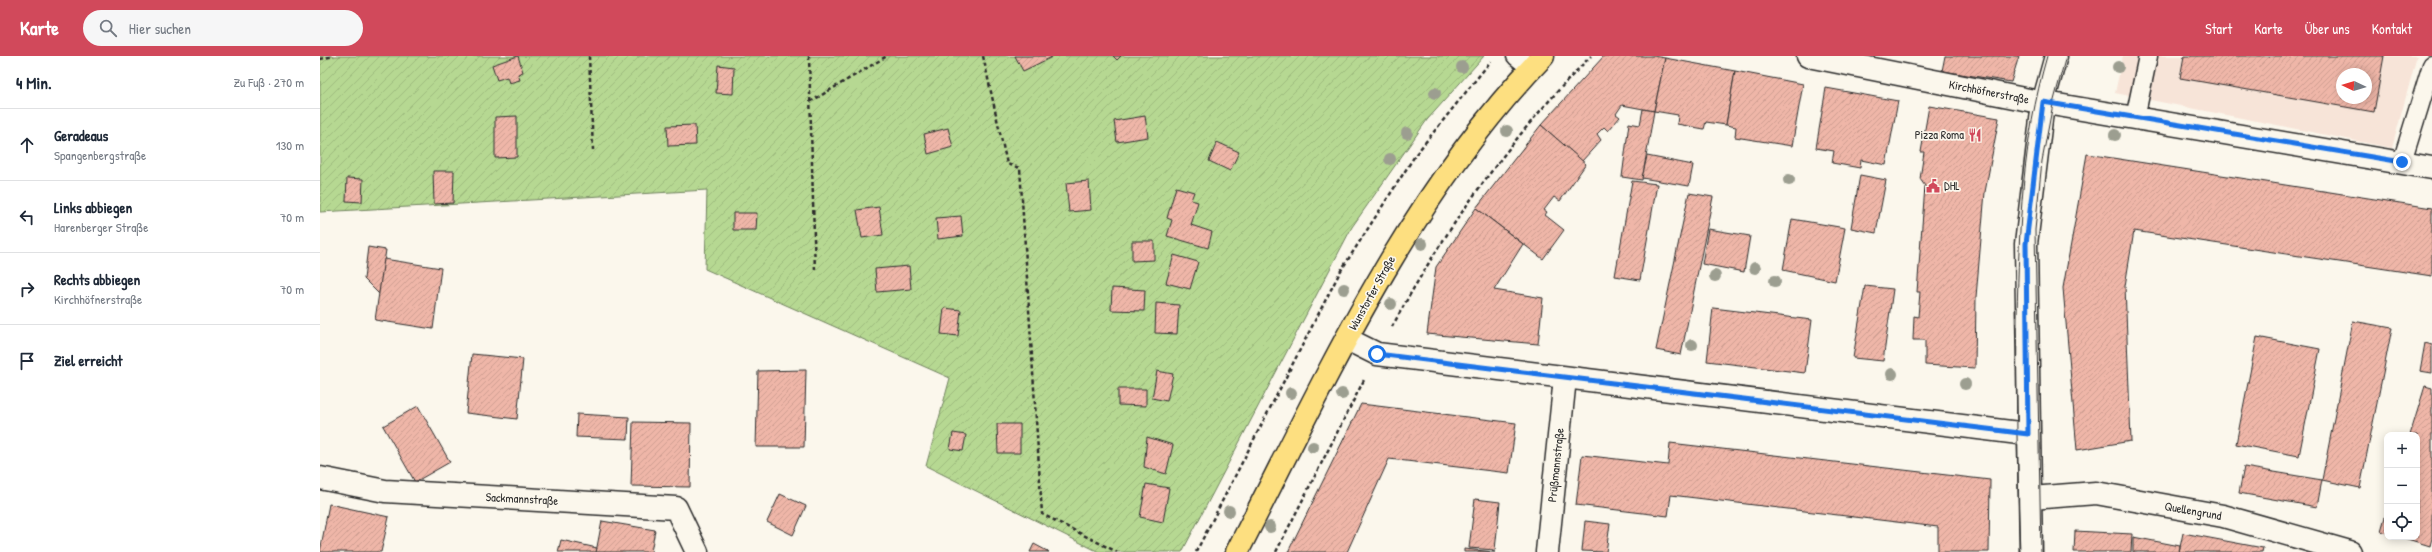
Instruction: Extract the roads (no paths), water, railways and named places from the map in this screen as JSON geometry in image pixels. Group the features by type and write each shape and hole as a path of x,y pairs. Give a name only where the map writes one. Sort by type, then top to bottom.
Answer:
{"main road":[{"name":"Wunstorfer Straße","path":"1237,552 1389,261 1426,204 1530,60"}],"street":[{"name":"Kirchhöfnerstraße","path":"1808,56 2043,102 2432,168"},
{"path":"2031,552 2026,244 2043,102 2056,56"},
{"path":"1347,339 1377,354 2028,434"},
{"name":"Prüßmannstraße","path":"1547,552 1565,378"},
{"name":"Sackmannstraße","path":"320,478 385,492 676,508 697,552"},
{"name":"Quellengrund","path":"2031,498 2096,493 2223,516 2350,552"}],"lane":[{"path":"2135,118 2148,56"},
{"path":"2402,162 2432,65"}],"tram line":[{"path":"2020,552 2017,463 2017,316 2021,218 2023,185 2032,121 2047,56"},
{"path":"2041,552 2035,230 2042,161 2053,104 2066,56"}],"place":[{"name":"Pizza Roma","path":"1975,135"},
{"name":"DHL","path":"1933,186"}]}
